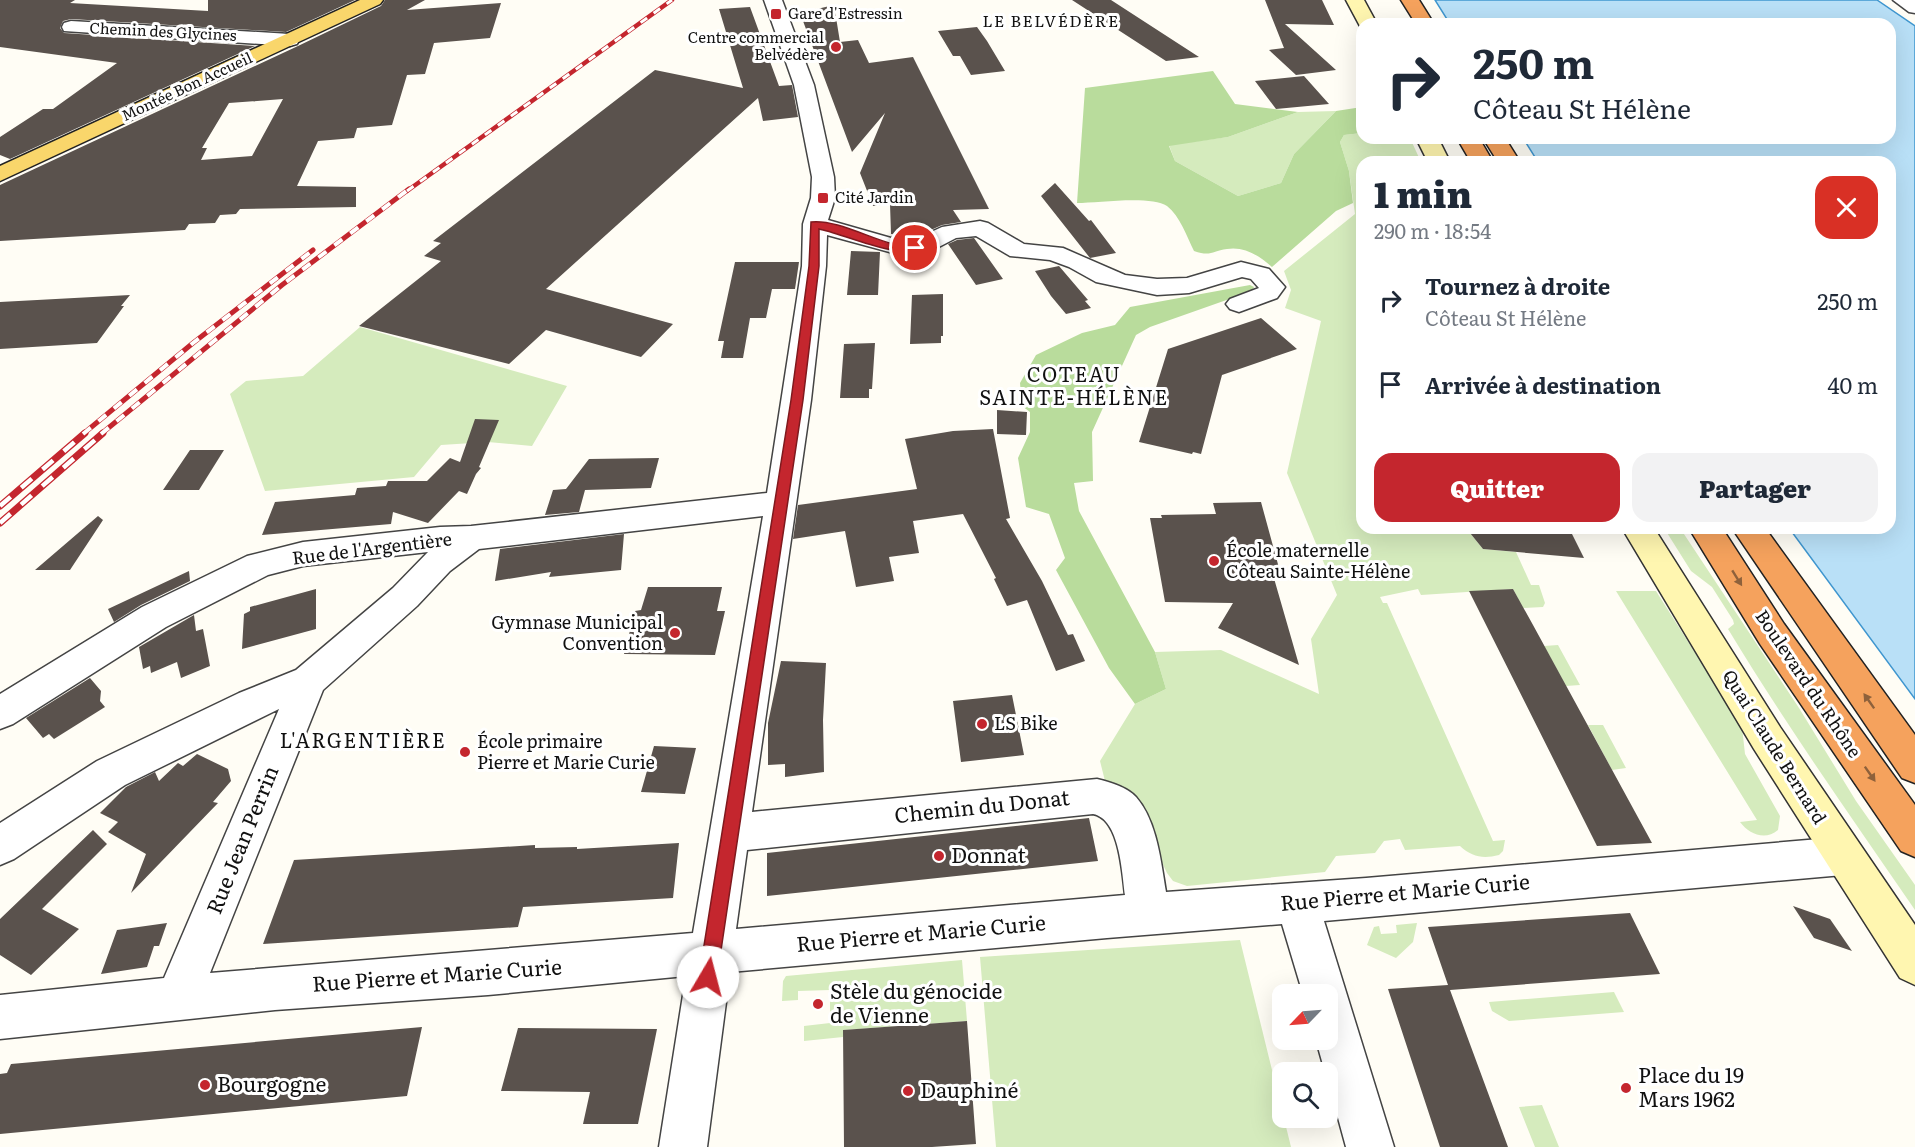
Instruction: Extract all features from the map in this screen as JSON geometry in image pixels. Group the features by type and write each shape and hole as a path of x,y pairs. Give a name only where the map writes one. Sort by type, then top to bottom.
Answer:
{"highway":[{"path":"1410,0 1421,18"},
{"name":"Boulevard du Rhône","path":"1710,534 1772,634 1915,838"},
{"path":"1752,534 1915,766"}],"main road":[{"name":"Montée Bon Accueil","path":"0,174 374,0"},
{"path":"1355,0 1365,18"},
{"name":"Quai Claude Bernard","path":"1642,534 1767,738 1915,963"}],"street":[{"path":"683,1147 782,503 814,266 815,225 823,198 823,177 804,85 773,0"},
{"path":"1902,0 1915,8"},
{"name":"Chemin des Glycines","path":"71,27 290,40"},
{"path":"815,225 904,249 927,244 950,232 980,228 1019,251 1054,253 1078,262 1105,277 1140,286 1189,285 1241,269 1260,274 1268,280 1272,287 1268,292 1239,304"},
{"name":"Rue de l'Argentière","path":"0,713 154,617 259,565 303,554 440,539 471,538 782,503"},
{"path":"0,846 111,773 252,704 309,681 405,597 438,562 471,538"},
{"name":"Rue Jean Perrin","path":"178,998 309,681"},
{"name":"Chemin du Donat","path":"731,833 1093,796 1106,798 1122,810 1131,827 1149,914"},
{"name":"Rue Pierre et Marie Curie","path":"0,1017 275,988 1843,856"},
{"path":"1297,903 1322,984"},
{"path":"1338,1037 1370,1147"}],"green space":[{"path":"1213,71 1235,104 1298,112 1228,137 1169,146 1175,161 1238,196 1281,183 1294,154 1336,111 1356,108 1356,134 1344,135 1340,142 1349,171 1353,203 1336,211 1272,267 1246,250 1233,248 1208,254 1194,251 1176,215 1167,206 1159,203 1124,200 1077,203 1085,88"},
{"path":"1336,111 1294,154 1281,183 1238,196 1175,161 1169,145 1228,137 1298,112"},
{"path":"1356,134 1356,144 1413,144 1418,156 1356,156 1356,534 1471,534 1483,549 1516,552 1531,585 1539,585 1545,603 1543,607 1523,608 1513,589 1421,595 1418,589 1380,597 1383,603 1387,603 1493,841 1505,840 1503,851 1499,855 1483,857 1473,855 1460,846 1405,850 1400,839 1384,841 1375,853 1336,856 1325,872 1187,886 1173,881 1167,873 1146,829 1105,781 1100,761 1135,704 1166,689 1155,652 1221,650 1319,694 1311,639 1337,595 1287,473 1321,321 1285,308 1291,290 1284,271 1355,214 1349,171 1340,142 1344,135"},
{"path":"1250,285 1254,287 1252,291 1150,327 1136,335 1092,432 1093,481 1074,483 1079,511 1155,652 1166,689 1135,704 1109,668 1056,570 1065,558 1049,514 1026,507 1018,458 1030,432 1030,412 1022,406 1020,383 1036,355 1082,333 1115,325 1130,307"},
{"path":"360,327 567,386 532,446 488,442 441,445 414,477 265,491 230,394 246,381 303,376"},
{"path":"1668,534 1684,534 1799,708 1856,801 1915,885 1915,910 1819,771 1750,665 1728,629 1734,624 1733,620 1712,587 1691,571"},
{"path":"1616,591 1656,591 1742,727 1745,754 1780,816 1778,830 1768,835 1757,835 1740,822 1757,820"},
{"path":"1558,645 1580,685 1566,686 1544,646"},
{"path":"1588,725 1603,725 1626,768 1612,770"},
{"path":"1417,923 1413,942 1396,958 1367,945 1374,927 1379,926 1381,934 1397,933 1396,925"},
{"path":"1240,940 1272,1070 1272,1128 1286,1128 1291,1147 996,1147 980,957"},
{"path":"962,960 967,1021 844,1030 843,1037 804,1041 804,1026 830,1023 830,990 798,991 798,1000 782,1001 783,981 786,976"},
{"path":"1614,992 1624,1012 1509,1021 1492,1011 1489,1002"},
{"path":"1542,1105 1559,1147 1535,1147 1519,1107"}],"water":[{"path":"1435,0 1877,0 1915,26 1915,699 1793,534 1896,534 1896,156 1534,156 1527,144 1896,144 1896,18 1446,18"}],"building":[{"path":"0,0 75,0 70,3 208,11 208,0 355,0 286,32 71,19 63,21 60,28 64,33 255,46 10,159 0,155 0,137 43,109 53,109 117,63 0,47"},
{"path":"385,0 425,0 407,10 501,3 490,38 434,43 425,74 407,75 392,125 357,128 354,138 318,141 297,186 356,187 356,207 240,209 236,214 220,215 215,223 189,224 185,230 0,241 0,185 381,6","holes":["283,99 252,156 201,160 207,148 202,148 229,103"]},
{"path":"1072,0 1111,0 1199,57 1166,61"},
{"path":"1265,0 1322,0 1334,25 1285,24 1336,70 1296,75 1269,50 1284,48"},
{"path":"834,5 840,42 858,40 869,63 913,57 989,209 953,210 961,222 942,225 924,233 891,234 890,204 873,206 860,173 885,113 852,152 800,13"},
{"path":"750,7 779,86 792,85 798,117 763,121 758,98 546,289 673,324 641,357 546,330 509,364 359,326 441,261 424,256 441,243 433,241 655,70 743,88 719,9"},
{"path":"977,27 1005,71 971,75 960,56 953,56 938,31"},
{"path":"1304,76 1329,104 1276,109 1255,81"},
{"path":"1055,183 1089,221 1091,220 1116,253 1090,258 1041,196"},
{"path":"974,238 1003,279 976,285 948,244 957,240"},
{"path":"851,251 880,252 878,295 847,295"},
{"path":"735,262 799,262 795,289 772,289 766,318 750,318 743,358 721,358 724,341 718,341"},
{"path":"1059,266 1088,300 1085,301 1091,308 1066,314 1051,296 1035,271"},
{"path":"943,294 941,343 910,344 912,295"},
{"path":"130,295 97,343 0,349 0,302"},
{"path":"1261,318 1297,349 1222,375 1201,454 1139,442 1168,349"},
{"path":"875,343 872,389 869,389 869,398 840,398 844,344"},
{"path":"997,410 1027,412 1026,435 997,434"},
{"path":"475,419 499,420 479,467 481,468 467,494 459,491 428,523 393,512 391,524 262,535 275,502 355,495 357,488 386,486 388,481 427,481 450,458 460,462"},
{"path":"993,429 1010,518 1006,519 1042,581 1068,635 1073,634 1085,661 1056,671 1027,600 1007,606 994,579 996,578 963,514 913,521 919,553 889,557 894,581 856,587 845,531 793,539 798,505 917,489 905,439 953,431"},
{"path":"190,450 224,450 199,490 163,490"},
{"path":"659,458 651,488 585,490 579,512 545,515 553,490 566,489 589,459"},
{"path":"1261,502 1279,568 1271,568 1299,665 1218,628 1233,603 1165,602 1150,518 1162,518 1161,515 1216,514 1213,503"},
{"path":"98,516 103,520 70,570 35,570"},
{"path":"624,534 621,570 549,577 551,572 495,581 500,549"},
{"path":"1471,534 1572,534 1584,558 1483,549"},
{"path":"189,571 190,581 141,605 114,622 108,609"},
{"name":"Gymnase Municipal Convention","path":"648,587 722,587 717,611 725,611 715,655 624,654 635,611 641,610"},
{"path":"316,589 316,629 242,649 244,614 250,611 250,607"},
{"path":"1513,589 1652,843 1597,846 1469,591"},
{"path":"194,615 196,631 203,629 210,666 181,678 177,662 151,673 150,666 143,669 139,647"},
{"path":"781,661 826,663 823,720 824,772 785,777 785,764 768,765 768,723"},
{"path":"90,678 101,691 100,701 105,707 54,739 49,734 43,738 26,718"},
{"path":"1012,695 1024,755 961,762 953,701"},
{"path":"654,746 696,748 685,794 641,792"},
{"path":"197,754 228,769 231,781 213,802 218,803 131,893 146,854 108,832 118,822 100,813 126,787 155,772 159,781 178,763 183,766"},
{"name":"Donnat","path":"1089,818 1098,861 767,896 767,853"},
{"path":"93,830 107,844 42,909 79,929 31,975 0,955 0,919"},
{"path":"679,843 673,898 523,907 518,927 263,944 294,860 535,845 535,848 577,847 577,849"},
{"path":"1793,906 1830,919 1852,951 1814,938"},
{"path":"1630,913 1660,974 1450,990 1508,1147 1440,1147 1388,989 1448,985 1428,927"},
{"path":"167,923 159,946 154,946 147,967 101,974 117,930"},
{"name":"Dauphiné","path":"967,1021 976,1144 932,1147 844,1147 843,1030"},
{"name":"Bourgogne","path":"422,1027 407,1096 0,1134 0,1074 7,1073 11,1064"},
{"path":"518,1028 657,1029 638,1124 583,1124 590,1092 501,1091"}],"railway":[{"path":"407,191 672,0"},
{"path":"101,434 282,285 409,189"},
{"path":"83,434 193,343 313,250"},
{"path":"0,506 85,433"},
{"path":"0,523 103,433"}],"place":[{"name":"Gare d'Estressin","path":"776,14"},
{"name":"Centre commercial Belvédère","path":"836,47"},
{"name":"Cité Jardin","path":"823,198"},
{"name":"École maternelle Côteau Sainte-Hélène","path":"1214,561"},
{"name":"Gymnase Municipal Convention","path":"675,633"},
{"name":"LS Bike","path":"982,724"},
{"name":"École primaire Pierre et Marie Curie","path":"465,752"},
{"name":"Donnat","path":"939,856"},
{"name":"Stèle du génocide de Vienne","path":"818,1004"},
{"name":"Bourgogne","path":"205,1085"},
{"name":"Place du 19 Mars 1962","path":"1626,1088"},
{"name":"Dauphiné","path":"908,1091"}],"district":[{"name":"LE BELVÉDÈRE","path":"1051,21"},
{"name":"COTEAU SAINTE-HÉLÈNE","path":"1074,386"},
{"name":"L'ARGENTIÈRE","path":"363,741"}],"route":[{"path":"708,977 797,400 814,266 815,225 894,248 915,248"}]}
